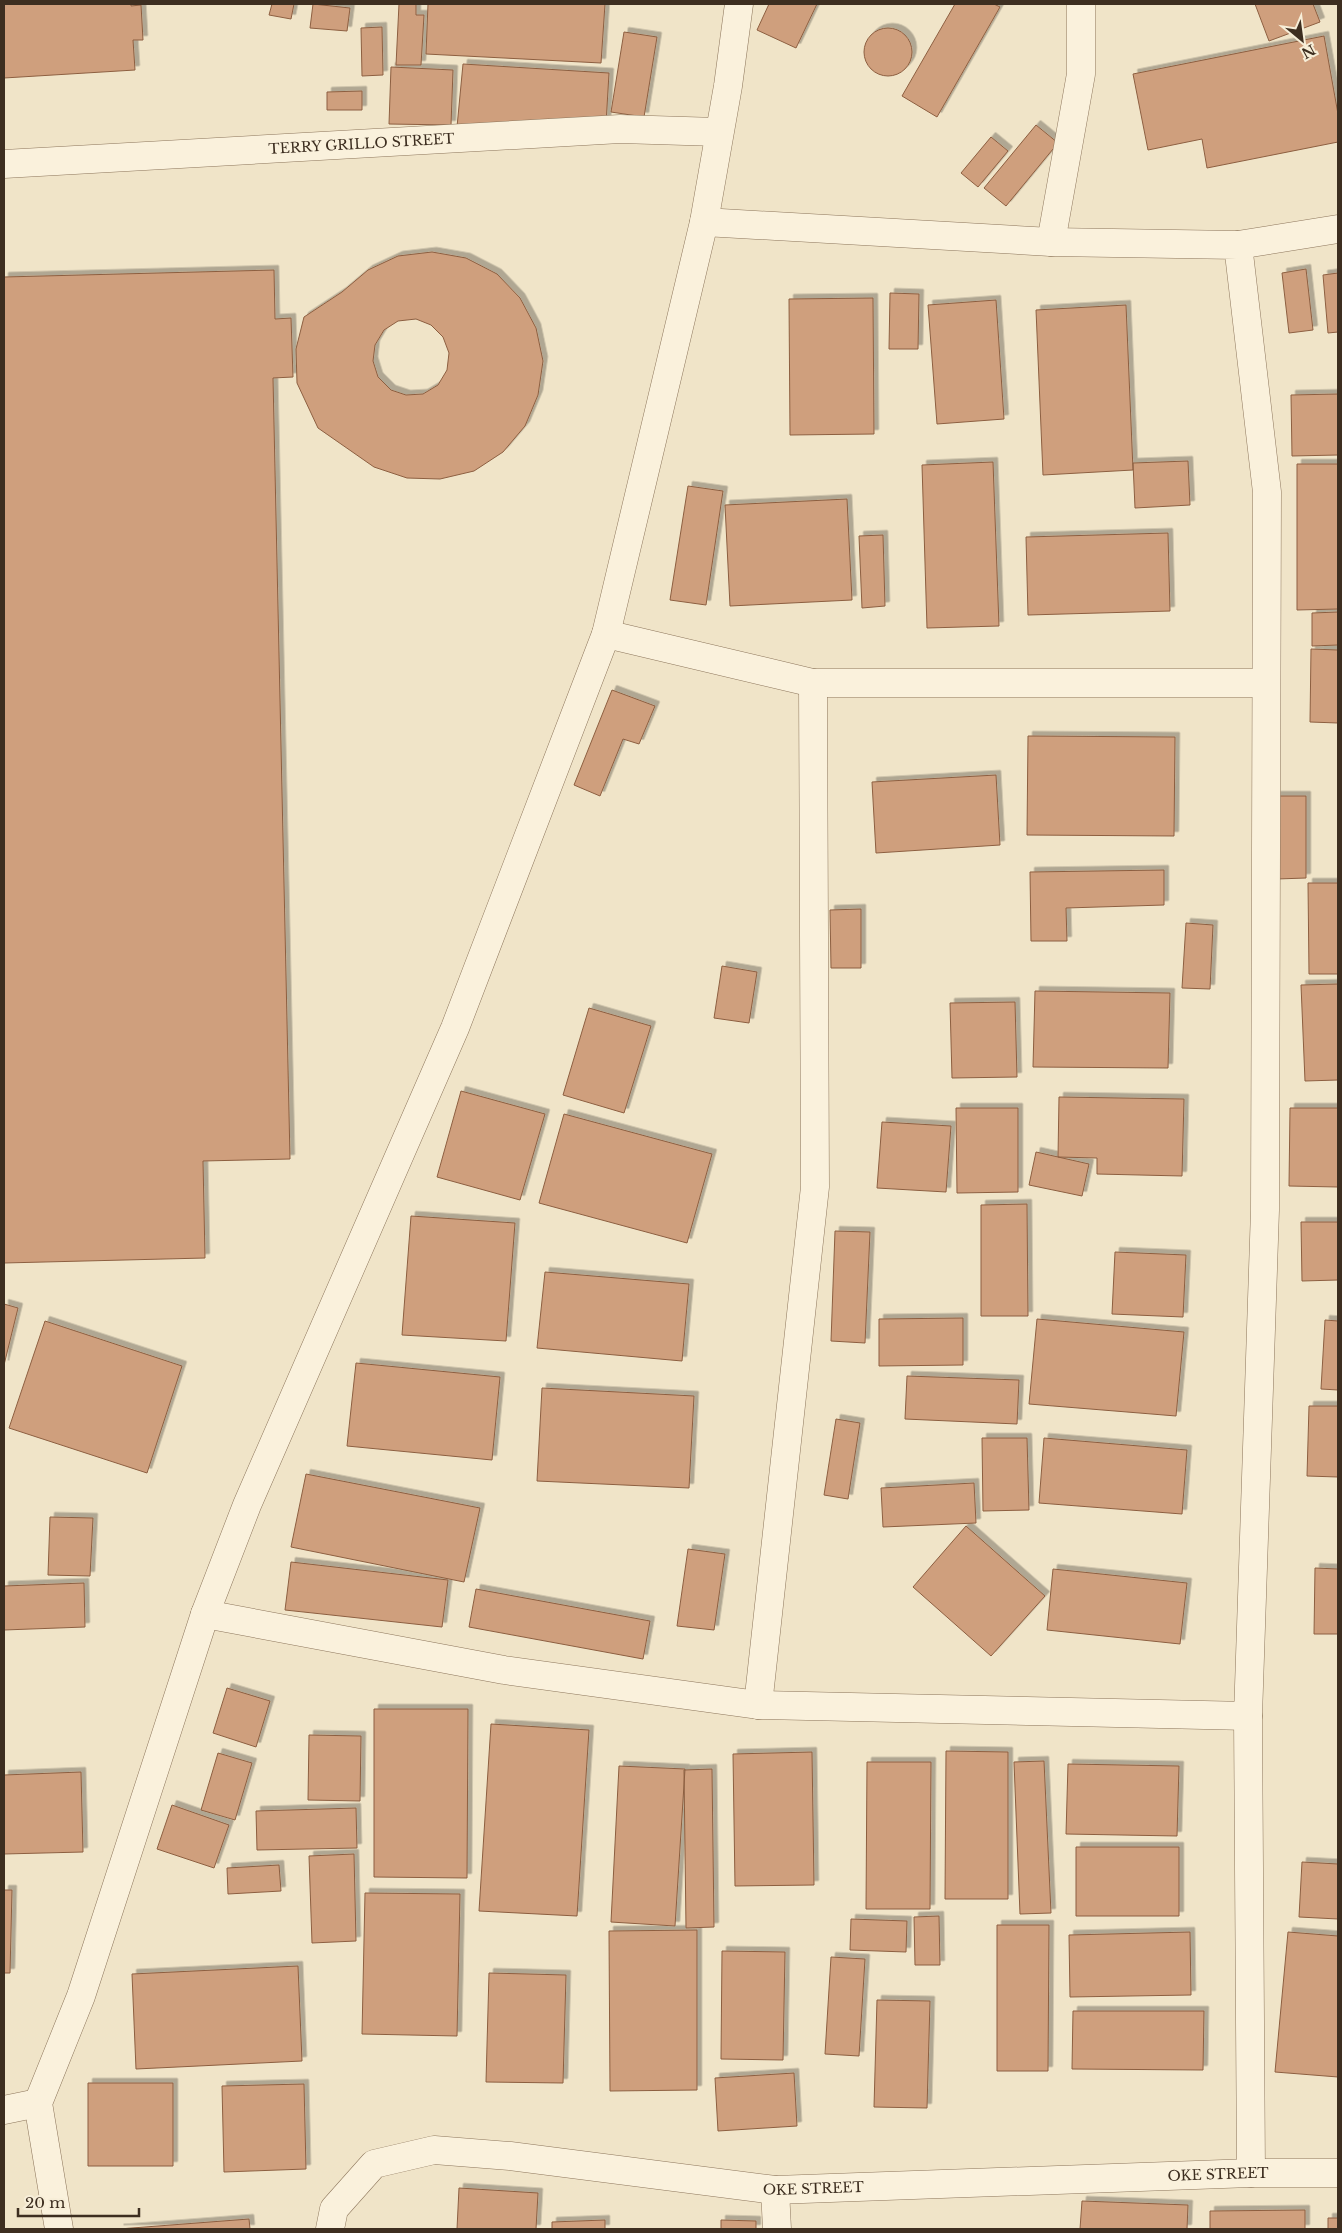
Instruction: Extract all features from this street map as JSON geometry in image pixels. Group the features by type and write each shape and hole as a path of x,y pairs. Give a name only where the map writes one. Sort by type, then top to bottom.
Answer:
{"street":[{"path":"59,2229 38,2103 81,1996 204,1614 247,1505 455,1028 606,634 704,222 718,132 728,86 739,4"},
{"path":"1051,242 1081,74 1081,4"},
{"name":"TERRY GRILLO STREET","path":"4,164 620,129 718,132"},
{"path":"704,222 1051,242 1238,245 1338,229"},
{"path":"1238,245 1267,492 1265,1210 1248,1716 1251,2173"},
{"path":"606,634 813,683 1266,683"},
{"path":"758,1705 815,1187 813,683"},
{"path":"204,1614 504,1670 758,1705 1248,1716"},
{"path":"4,2110 38,2103"},
{"name":"OKE STREET","path":"330,2229 334,2209 374,2164 434,2150 510,2156 775,2190 1251,2173 1338,2174"},
{"path":"775,2190 777,2229"}],"building":[{"path":"4,4 141,5 143,40 133,40 135,70 4,78"},
{"path":"272,4 294,4 291,19 269,15"},
{"path":"313,4 350,8 347,31 310,28"},
{"path":"399,4 416,4 416,15 424,15 421,65 396,65"},
{"path":"428,4 605,4 601,63 426,54"},
{"path":"769,4 817,4 796,48 757,30"},
{"path":"955,4 994,4 1000,7 937,117 902,96"},
{"path":"1255,4 1313,4 1320,22 1269,41"},
{"path":"382,27 383,75 362,76 361,28"},
{"path":"888,28 897,30 905,35 910,43 912,52 910,61 905,69 897,74 888,76 879,74 871,69 866,61 864,52 866,43 871,35 879,30"},
{"path":"624,32 657,37 644,117 611,112"},
{"path":"1324,36 1338,114 1338,142 1207,168 1202,139 1148,150 1133,74"},
{"path":"463,64 609,73 606,124 457,127"},
{"path":"391,67 453,70 451,125 389,124"},
{"path":"362,91 362,110 327,110 327,92"},
{"path":"1036,125 1058,143 1006,206 984,188"},
{"path":"991,137 1008,151 978,187 961,173"},
{"path":"432,252 466,258 497,274 520,298 536,328 543,361 538,395 525,426 503,452 474,471 440,479 407,478 374,467 318,428 297,383 296,349 304,317 342,292 368,270 398,256","holes":["416,319 431,325 443,337 449,353 447,370 438,385 423,394 406,395 391,390 378,377 373,361 375,345 384,330 398,321"]},
{"path":"1306,269 1313,330 1289,333 1282,273"},
{"path":"274,270 275,319 291,318 293,377 273,378 290,1159 203,1161 205,1258 4,1263 4,277"},
{"path":"1338,273 1338,332 1328,333 1323,275"},
{"path":"890,293 919,294 918,349 889,349"},
{"path":"873,298 874,434 790,435 789,299"},
{"path":"996,300 1004,419 937,424 928,305"},
{"path":"1126,305 1133,470 1043,475 1036,310"},
{"path":"1338,394 1338,455 1292,456 1291,395"},
{"path":"1188,461 1190,505 1135,508 1133,463"},
{"path":"993,462 999,626 927,628 922,465"},
{"path":"1297,464 1338,464 1338,609 1297,610"},
{"path":"688,486 723,491 706,605 670,600"},
{"path":"847,499 852,600 730,606 725,505"},
{"path":"1168,533 1170,611 1028,615 1026,537"},
{"path":"883,535 885,606 862,608 859,536"},
{"path":"1338,612 1338,645 1312,646 1312,613"},
{"path":"1311,649 1338,650 1338,723 1310,722"},
{"path":"612,690 655,706 639,744 623,739 600,796 574,785"},
{"path":"1028,736 1175,737 1174,836 1027,835"},
{"path":"996,775 1000,845 876,853 872,782"},
{"path":"1276,796 1306,796 1306,878 1277,879"},
{"path":"1164,870 1164,905 1066,908 1067,941 1031,941 1030,872"},
{"path":"1308,883 1338,883 1338,974 1309,974"},
{"path":"861,909 861,968 831,968 830,910"},
{"path":"1186,923 1213,925 1210,989 1182,988"},
{"path":"722,966 757,972 749,1023 714,1018"},
{"path":"1338,984 1338,1080 1305,1081 1301,985"},
{"path":"1035,991 1170,993 1168,1068 1033,1067"},
{"path":"1015,1002 1017,1077 952,1078 950,1003"},
{"path":"589,1008 651,1026 624,1113 563,1095"},
{"path":"461,1091 545,1114 520,1200 437,1177"},
{"path":"1059,1097 1184,1099 1182,1176 1097,1174 1097,1158 1058,1157"},
{"path":"956,1108 1018,1108 1018,1192 957,1193"},
{"path":"1290,1108 1338,1108 1338,1187 1289,1186"},
{"path":"564,1114 712,1154 687,1243 539,1203"},
{"path":"882,1122 951,1126 946,1192 877,1188"},
{"path":"1036,1152 1089,1164 1082,1196 1029,1185"},
{"path":"1027,1204 1028,1316 981,1316 981,1205"},
{"path":"411,1216 515,1223 506,1341 402,1335"},
{"path":"1301,1222 1338,1222 1338,1280 1302,1281"},
{"path":"835,1231 870,1232 865,1343 831,1341"},
{"path":"1115,1252 1186,1255 1183,1317 1112,1314"},
{"path":"545,1272 689,1284 682,1361 537,1348"},
{"path":"4,1304 18,1308 4,1365"},
{"path":"963,1318 963,1365 879,1366 879,1319"},
{"path":"1037,1319 1184,1332 1176,1416 1029,1404"},
{"path":"1325,1320 1338,1321 1338,1390 1321,1389"},
{"path":"45,1321 182,1366 147,1473 9,1428"},
{"path":"356,1363 500,1377 492,1460 347,1446"},
{"path":"907,1376 1019,1380 1017,1424 905,1419"},
{"path":"542,1388 694,1396 689,1488 537,1481"},
{"path":"1309,1406 1338,1406 1338,1477 1307,1476"},
{"path":"836,1419 860,1423 848,1499 824,1495"},
{"path":"982,1438 1027,1438 1029,1510 983,1511"},
{"path":"1044,1438 1187,1450 1182,1514 1039,1503"},
{"path":"306,1474 480,1508 464,1582 291,1547"},
{"path":"974,1483 976,1523 883,1527 881,1488"},
{"path":"50,1517 93,1518 90,1576 48,1575"},
{"path":"966,1526 1045,1596 991,1656 913,1587"},
{"path":"688,1549 725,1554 714,1630 677,1626"},
{"path":"291,1562 448,1580 442,1627 285,1610"},
{"path":"1315,1568 1338,1569 1338,1634 1314,1634"},
{"path":"1053,1569 1187,1583 1180,1644 1047,1630"},
{"path":"84,1583 85,1627 4,1630 4,1586"},
{"path":"476,1589 650,1621 643,1659 469,1627"},
{"path":"227,1688 270,1701 256,1747 213,1733"},
{"path":"374,1709 468,1709 467,1878 374,1877"},
{"path":"491,1724 589,1730 577,1916 479,1911"},
{"path":"309,1735 361,1736 360,1801 308,1800"},
{"path":"946,1751 1008,1752 1008,1899 945,1899"},
{"path":"812,1752 814,1885 735,1886 733,1754"},
{"path":"218,1753 252,1763 235,1820 201,1810"},
{"path":"1044,1761 1051,1913 1020,1914 1014,1762"},
{"path":"867,1762 931,1762 930,1909 866,1909"},
{"path":"1068,1764 1179,1766 1177,1836 1066,1834"},
{"path":"619,1766 685,1769 675,1926 611,1922"},
{"path":"712,1769 714,1927 686,1928 684,1770"},
{"path":"81,1772 83,1852 4,1854 4,1775"},
{"path":"172,1805 229,1825 214,1868 157,1849"},
{"path":"356,1808 357,1848 257,1850 256,1811"},
{"path":"1076,1847 1179,1847 1179,1916 1076,1916"},
{"path":"354,1854 356,1941 312,1943 309,1856"},
{"path":"1302,1862 1338,1864 1338,1919 1299,1917"},
{"path":"279,1865 281,1891 228,1894 227,1868"},
{"path":"4,1890 12,1890 10,1973 4,1973"},
{"path":"365,1893 460,1894 457,2036 362,2034"},
{"path":"939,1916 940,1965 915,1965 914,1917"},
{"path":"851,1919 907,1921 906,1952 850,1950"},
{"path":"997,1925 1049,1925 1048,2071 997,2071"},
{"path":"697,1930 697,2090 610,2091 609,1931"},
{"path":"1190,1932 1191,1995 1070,1997 1069,1935"},
{"path":"1288,1932 1338,1936 1338,2077 1275,2072"},
{"path":"722,1951 785,1952 783,2060 721,2059"},
{"path":"831,1957 865,1959 859,2056 825,2054"},
{"path":"298,1966 302,2061 136,2069 132,1974"},
{"path":"489,1973 566,1975 563,2083 486,2082"},
{"path":"877,2000 930,2001 927,2108 874,2107"},
{"path":"1073,2011 1204,2011 1203,2070 1072,2069"},
{"path":"794,2073 797,2126 718,2131 715,2078"},
{"path":"88,2083 173,2083 173,2166 88,2166"},
{"path":"304,2084 306,2169 224,2172 222,2086"},
{"path":"459,2188 538,2193 536,2229 457,2229"},
{"path":"1082,2201 1188,2205 1187,2229 1080,2229"},
{"path":"1305,2210 1305,2229 1210,2229 1210,2211"},
{"path":"1328,2218 1338,2218 1338,2229 1328,2229"},
{"path":"249,2219 250,2229 119,2229"},
{"path":"605,2220 605,2229 552,2229 552,2222"},
{"path":"721,2220 756,2221 756,2229 721,2229"}]}
